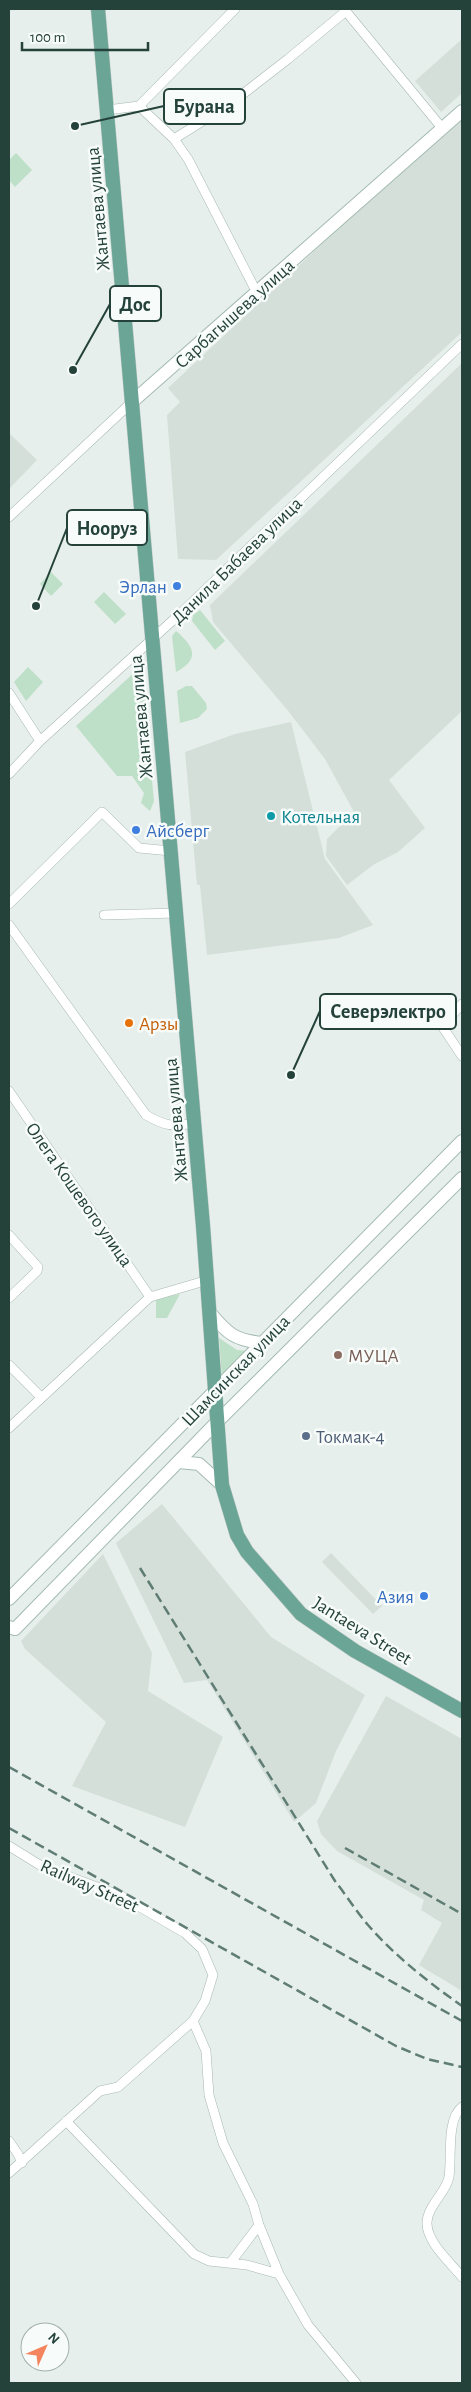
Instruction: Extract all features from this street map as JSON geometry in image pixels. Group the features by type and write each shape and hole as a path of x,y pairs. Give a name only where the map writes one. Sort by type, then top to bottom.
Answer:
{"main road":[{"name":"Жантаева улица","path":"98,9 208,1280 217,1422"},
{"name":"Jantaeva Street","path":"217,1422 222,1485 237,1535 247,1552 301,1614 355,1650 462,1711"}],"street":[{"path":"107,110 139,106 235,9"},
{"path":"174,139 230,104 288,59 345,10 442,128"},
{"path":"139,106 174,139 188,159 257,293"},
{"name":"Сарбагышева улица","path":"9,517 132,402 462,111"},
{"name":"Данила Бабаева улица","path":"9,774 40,741 152,638 462,344"},
{"path":"9,693 40,741"},
{"path":"9,904 102,812 139,848 171,851"},
{"path":"104,915 176,913"},
{"path":"9,925 146,1115 160,1123 174,1127 194,1123"},
{"path":"462,1004 442,1026 462,1056"},
{"name":"Олега Кошевого улица","path":"9,1091 150,1297"},
{"name":"Шамсинская улица","path":"9,1600 462,1141"},
{"name":"Шамсинская улица","path":"9,1627 15,1629 217,1422 462,1178"},
{"path":"9,1235 38,1267 37,1271 9,1298"},
{"path":"9,1428 150,1297 208,1280"},
{"path":"210,1314 233,1336 245,1341 262,1342"},
{"path":"9,1365 41,1397"},
{"path":"179,1462 199,1464 222,1485"},
{"name":"Railway Street","path":"9,1847 43,1867 121,1896 185,1932 202,1949 213,1975 205,2001 193,2021 118,2087 100,2092 9,2173"},
{"path":"193,2021 206,2051 209,2095 223,2142 253,2204 259,2225 279,2274 308,2324 356,2383"},
{"path":"462,2107 458,2110 450,2143 449,2179 436,2199 427,2223 431,2238 462,2277"},
{"path":"66,2121 194,2254 210,2261 231,2262 279,2274"},
{"path":"9,2141 22,2163"},
{"path":"231,2262 259,2225"}],"shaded area":[{"path":"462,39 462,93 441,112 415,81"},
{"path":"462,117 462,332 216,560 178,559 167,415 180,402 168,388 370,199"},
{"path":"462,363 462,711 389,780 425,828 398,852 373,865 347,885 326,856 327,839 354,812 325,759 289,712 213,622 210,605"},
{"path":"9,433 37,460 9,489"},
{"name":"Котельная","path":"291,722 325,859 373,925 339,938 207,955 200,885 197,885 185,752 235,734"},
{"path":"162,1504 271,1637 365,1695 336,1751 316,1803 294,1822 207,1680 184,1683 116,1543"},
{"path":"331,1553 382,1606 373,1614 322,1562"},
{"path":"103,1554 152,1653 148,1691 223,1737 185,1827 72,1786 106,1722 25,1649 21,1641"},
{"path":"386,1696 462,1739 462,1991 419,1965 442,1923 421,1910 424,1900 337,1851 321,1834 317,1821"}],"green space":[{"path":"16,153 32,170 15,187 9,180 9,160"},
{"path":"51,572 63,584 51,596 40,584"},
{"path":"104,592 126,614 115,624 94,602"},
{"path":"200,610 225,641 215,650 192,621 193,615"},
{"path":"176,631 191,648 192,658 184,667 176,672 172,636"},
{"path":"28,667 43,682 26,701 14,682"},
{"path":"137,670 142,675 154,801 150,811 141,803 144,793 132,776 117,776 76,726"},
{"path":"186,686 192,686 206,703 207,709 198,718 180,723 177,691"},
{"path":"180,1294 167,1318 156,1318 156,1299"},
{"path":"219,1338 237,1350 249,1351 222,1378"}],"railway":[{"path":"140,1568 335,1881 355,1909 378,1936 401,1958 462,2006"},
{"path":"9,1767 462,2021"},
{"path":"9,1828 396,2046 427,2059 462,2067"},
{"path":"345,1848 462,1914"}],"place":[{"name":"Бурана","path":"75,126"},
{"name":"Дос","path":"73,370"},
{"name":"Эрлан","path":"177,586"},
{"name":"Нооруз","path":"36,606"},
{"name":"Котельная","path":"271,816"},
{"name":"Айсберг","path":"136,830"},
{"name":"Арзы","path":"129,1023"},
{"name":"Северэлектро","path":"291,1075"},
{"name":"МУЦА","path":"338,1355"},
{"name":"Токмак-4","path":"306,1436"},
{"name":"Азия","path":"424,1596"}]}
